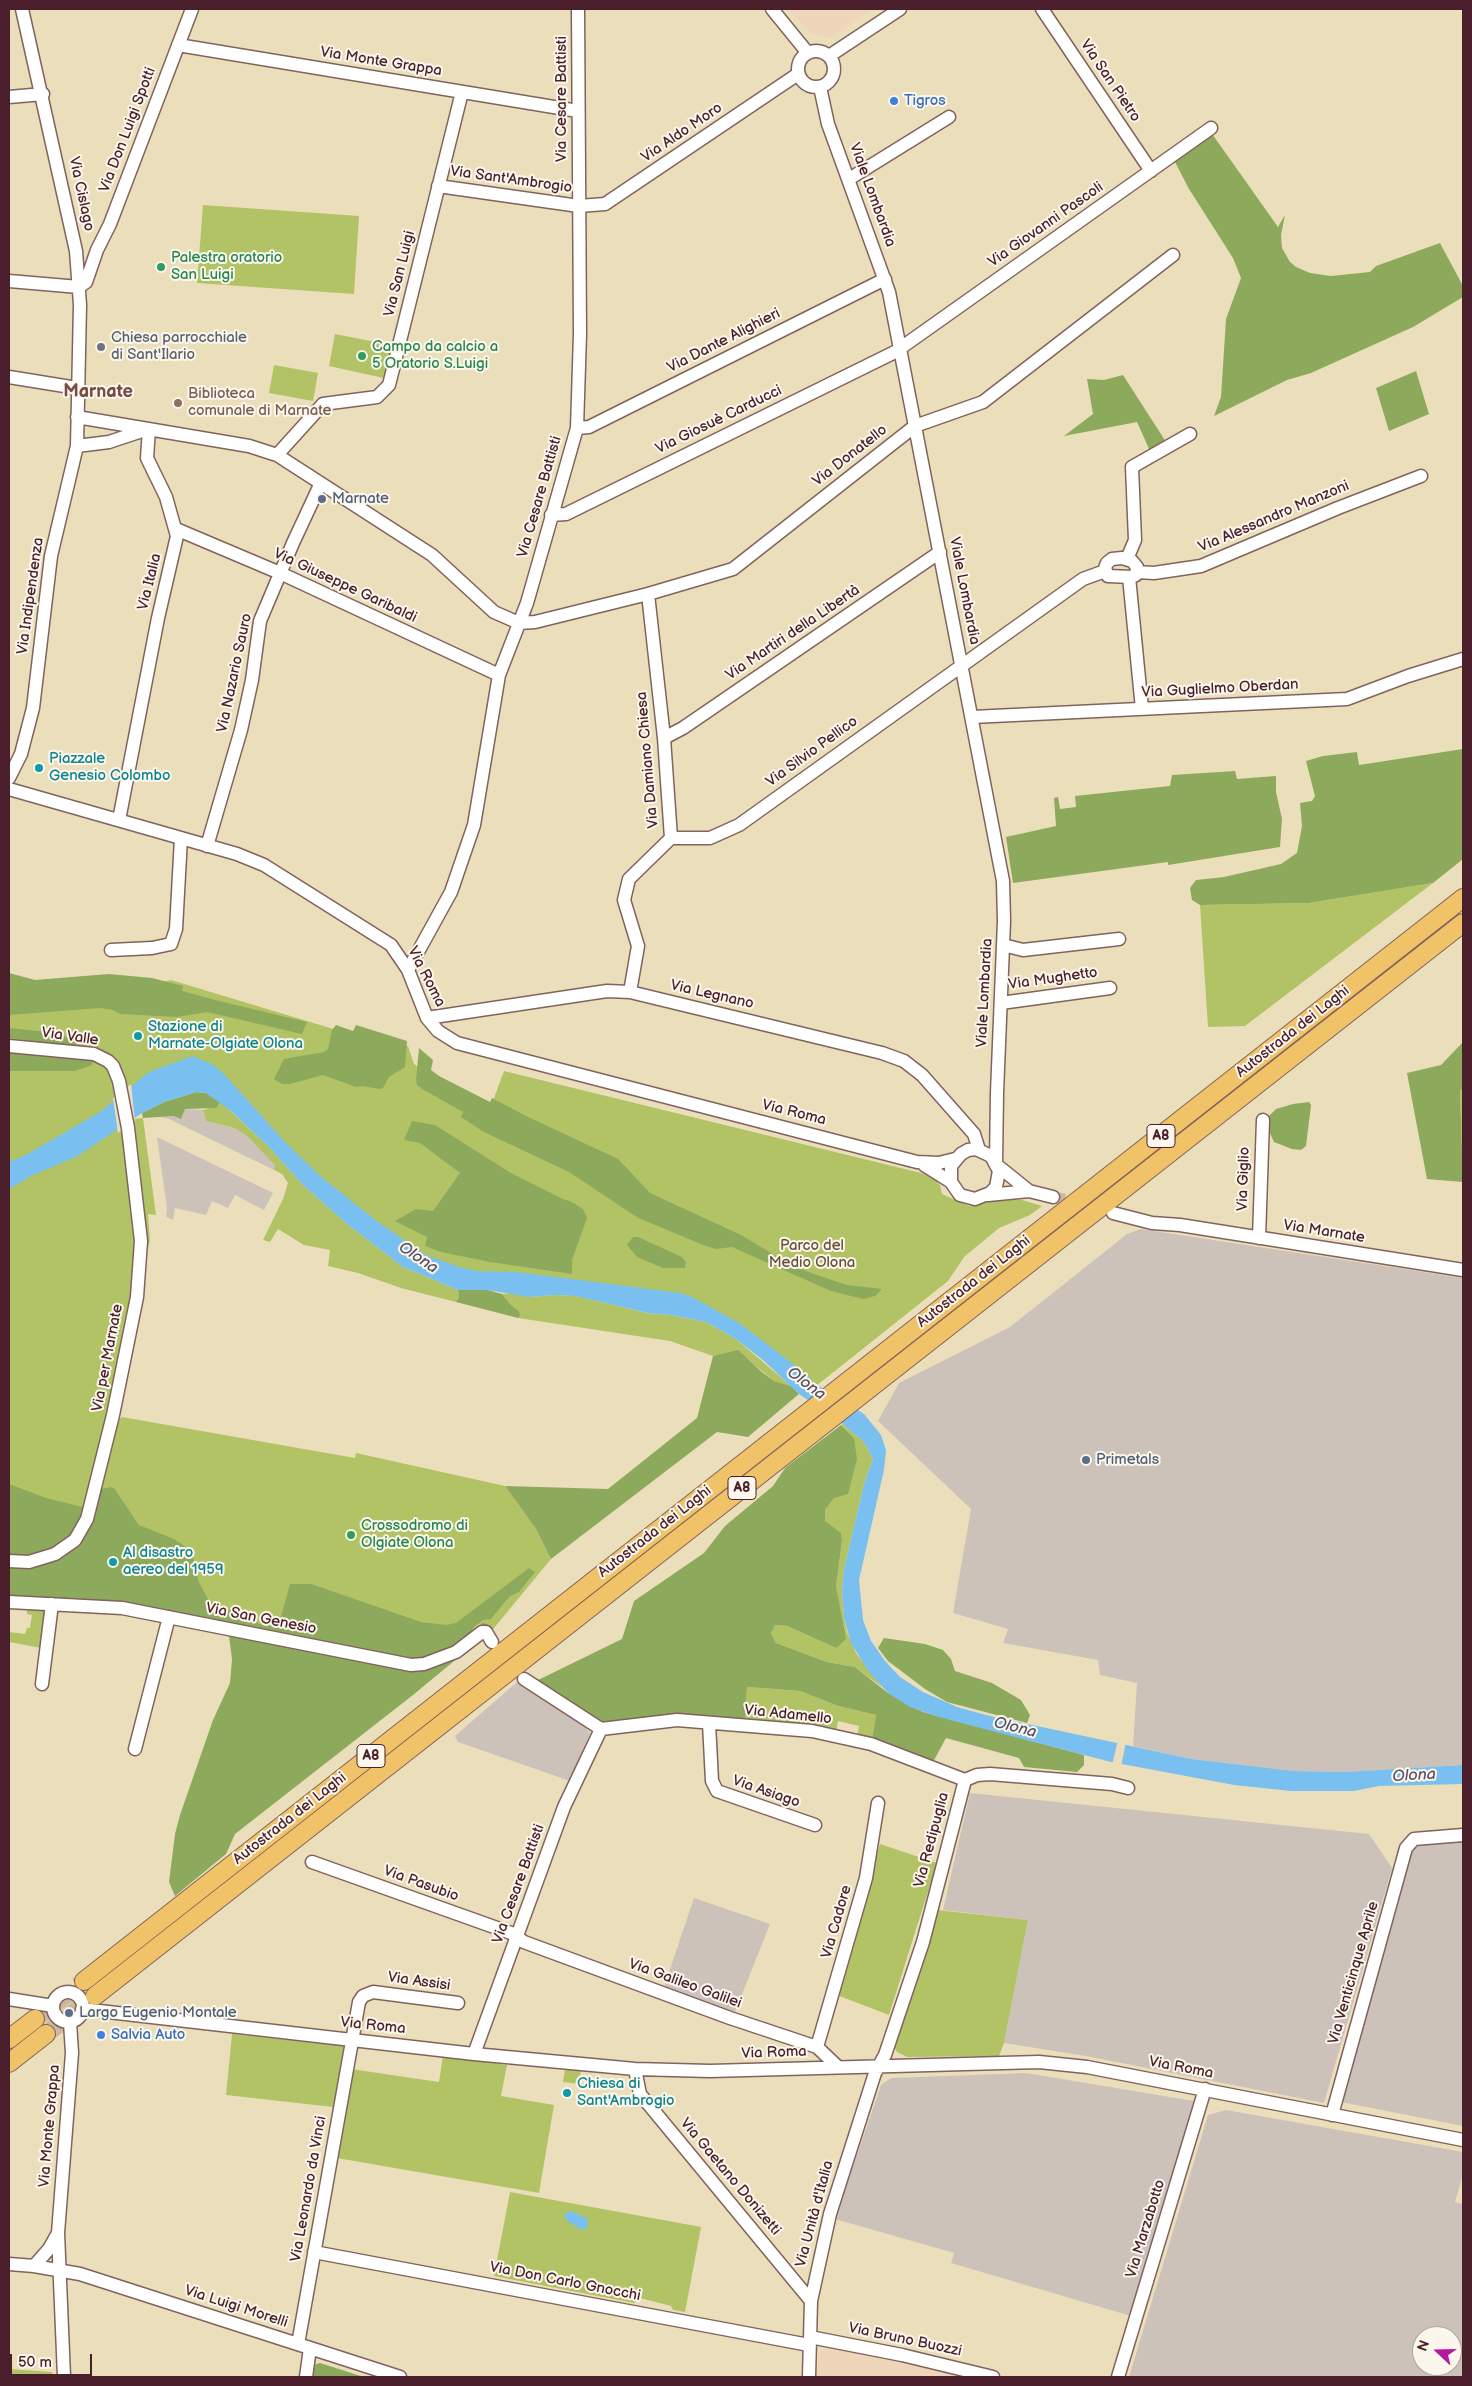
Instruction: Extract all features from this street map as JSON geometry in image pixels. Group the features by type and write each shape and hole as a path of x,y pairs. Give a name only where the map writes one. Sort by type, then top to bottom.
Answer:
{"highway":[{"name":"Autostrada dei Laghi","path":"84,1981 1463,898"},
{"name":"Autostrada dei Laghi","path":"95,1996 820,1427 883,1380 1463,923"},
{"path":"9,2039 35,2019"},
{"path":"9,2063 46,2034"}],"street":[{"name":"Via Cislago","path":"22,9 43,94 76,251 79,287 77,418"},
{"name":"Via Don Luigi Spotti","path":"79,287 86,282 97,250 110,224 192,9"},
{"name":"Via Cesare Battisti","path":"408,970 451,892 474,825 499,675 519,622 577,428 580,334 578,9"},
{"path":"772,9 807,52"},
{"path":"828,56 900,9"},
{"name":"Via San Pietro","path":"1042,9 1151,172"},
{"name":"Via Monte Grappa","path":"178,45 578,111"},
{"path":"821,51 828,56 834,65 831,80 820,87 809,86 802,82 798,74 800,60 807,52 821,51"},
{"name":"Via Aldo Moro","path":"579,206 608,202 798,74"},
{"name":"Viale Lombardia","path":"820,87 828,124 885,279 940,552 1002,881 1003,945 997,1164"},
{"name":"Via San Luigi","path":"277,455 323,404 377,397 389,385 462,92"},
{"path":"9,96 43,94"},
{"path":"849,179 949,117"},
{"name":"Via Giovanni Pascoli","path":"900,348 1211,128"},
{"name":"Via Sant'Ambrogio","path":"438,186 579,206"},
{"path":"76,251 88,252 97,250"},
{"name":"Via Donatello","path":"519,622 535,622 648,594 733,569 915,426 983,402 1173,255"},
{"name":"Via Dante Alighieri","path":"577,428 590,427 885,279"},
{"path":"9,281 79,287"},
{"name":"Via Giosuè Carducci","path":"551,515 566,514 900,348"},
{"path":"9,377 77,388"},
{"path":"77,418 249,446 277,455 320,485 432,555 494,612 519,622"},
{"name":"Via Indipendenza","path":"9,778 21,754 33,708 51,556 78,446 77,418"},
{"path":"113,441 117,434 115,424"},
{"path":"78,446 113,441 149,429"},
{"name":"Via Italia","path":"119,820 158,618 175,548 176,529 166,498 147,458 149,429"},
{"path":"1127,559 1135,540 1132,467 1190,434"},
{"name":"Via Alessandro Manzoni","path":"1105,571 1109,577 1201,566 1421,476"},
{"name":"Via Nazario Sauro","path":"207,846 241,730 252,680 260,621 320,485"},
{"name":"Via Giuseppe Garibaldi","path":"176,529 280,573 499,675"},
{"name":"Via Martiri della Libertà","path":"664,738 683,728 940,552"},
{"path":"961,665 1083,579 1105,571 1109,561 1115,558 1127,559 1136,564 1133,575 1142,709"},
{"name":"Via Damiano Chiesa","path":"630,992 638,946 624,900 629,879 671,838 664,738 648,594"},
{"name":"Via Guglielmo Oberdan","path":"972,717 1348,699 1408,676 1463,659"},
{"name":"Via Silvio Pellico","path":"671,838 710,838 739,825 961,665"},
{"name":"Via Roma","path":"9,789 181,838 264,864 390,945 408,970 428,1018 438,1031 457,1043 917,1162 939,1163 979,1150"},
{"path":"111,950 152,948 171,944 176,928 181,838"},
{"path":"1003,945 1023,950 1119,939"},
{"name":"Via Mughetto","path":"1001,1003 1110,988"},
{"name":"Via Legnano","path":"428,1018 606,991 630,992 895,1057 917,1071 974,1134 979,1150"},
{"name":"Via Valle","path":"9,1046 94,1054 108,1060 119,1081 124,1106"},
{"name":"Via per Marnate","path":"9,1561 29,1562 55,1554 75,1540 87,1520 114,1415 137,1297 141,1241 124,1106"},
{"name":"Viale Lombardia","path":"979,1150 989,1136 997,1113"},
{"name":"Via Legnano","path":"959,1156 968,1140 961,1120"},
{"name":"Via Giglio","path":"1258,1238 1263,1120"},
{"path":"979,1150 991,1156 997,1164 1029,1191"},
{"path":"951,1182 950,1174 959,1156"},
{"name":"Via Roma","path":"917,1162 951,1182 954,1189 967,1198 975,1199 988,1195"},
{"path":"988,1195 996,1187 999,1179 997,1164"},
{"path":"988,1195 1029,1191 1053,1197"},
{"name":"Via Marnate","path":"1115,1212 1152,1223 1180,1225 1463,1270"},
{"name":"Via San Genesio","path":"9,1602 122,1608 411,1665 424,1664 456,1652 482,1632 486,1632 492,1642"},
{"path":"42,1684 52,1604"},
{"path":"135,1749 169,1617"},
{"path":"524,1679 601,1729"},
{"name":"Via Adamello","path":"601,1729 677,1720 812,1732 871,1744 965,1780"},
{"name":"Via Asiago","path":"709,1723 712,1781 716,1791 815,1825"},
{"name":"Via Cesare Battisti","path":"474,2054 564,1807 601,1729"},
{"name":"Via Redipuglia","path":"879,2065 923,1942 965,1780 977,1775 990,1774 1112,1784 1128,1788"},
{"name":"Via Cadore","path":"817,2047 866,1878 878,1803"},
{"name":"Via Venticinque Aprile","path":"1332,2115 1406,1848 1410,1841 1418,1838 1463,1835"},
{"name":"Via Pasubio","path":"312,1862 511,1933 516,1938"},
{"name":"Via Galileo Galilei","path":"516,1938 721,2015 817,2047 838,2067"},
{"name":"Via Assisi","path":"353,2040 358,2005 363,1996 370,1992 458,2003"},
{"path":"67,1993 80,1999 82,2009 78,2017 70,2022 58,2018 53,2006 57,1997 67,1993"},
{"path":"9,1999 53,2006"},
{"name":"Via Roma","path":"82,2009 474,2054 635,2069 710,2071 1039,2062 1087,2067 1463,2140"},
{"name":"Via Monte Grappa","path":"61,2270 58,2233 72,2053 70,2022"},
{"name":"Via Leonardo da Vinci","path":"306,2377 304,2346 314,2252 353,2040"},
{"name":"Via Unità d'Italia","path":"809,2377 812,2300 833,2203 879,2065"},
{"name":"Via Gaetano Donizetti","path":"635,2069 640,2094 812,2300"},
{"name":"Via Marzabotto","path":"1118,2377 1205,2089"},
{"name":"Via Monte Grappa","path":"34,2266 49,2249 58,2233"},
{"name":"Via Don Carlo Gnocchi","path":"314,2252 809,2341"},
{"name":"Via Luigi Morelli","path":"9,2264 61,2270 115,2285 400,2377"},
{"path":"61,2270 59,2291 64,2377"},
{"name":"Via Bruno Buozzi","path":"809,2341 892,2353 993,2377"}],"shaded area":[{"path":"788,9 873,9 831,38 811,34"},
{"path":"185,1109 203,1110 206,1121 234,1128 247,1136 276,1165 274,1170 169,1119 160,1117 174,1116"},
{"path":"157,1137 273,1193 264,1210 235,1195 228,1208 212,1201 206,1215 175,1208 173,1220 166,1217 167,1208"},
{"path":"1141,1229 1463,1278 1463,1765 1345,1772 1294,1771 1192,1759 1133,1746 1137,1683 1100,1675 1098,1660 1003,1643 1008,1629 953,1613 971,1509 878,1421 899,1383 1010,1327 1127,1234"},
{"path":"517,1682 585,1727 590,1733 570,1781 458,1742 455,1736"},
{"path":"970,1793 1369,1834 1392,1868 1324,2103 1086,2056 1004,2043 1028,1920 943,1910"},
{"path":"1463,1841 1463,2126 1341,2102 1412,1842"},
{"path":"694,1898 770,1924 735,2012 664,1987"},
{"path":"1026,2073 1194,2101 1131,2316 951,2263 954,2253 835,2219 881,2085 891,2078"},
{"path":"1226,2110 1463,2152 1463,2174 1455,2202 1463,2204 1463,2377 1129,2377 1208,2115"},
{"path":"829,2348 966,2377 817,2377 818,2355 820,2351"}],"green space":[{"path":"1210,131 1278,227 1285,215 1281,235 1282,248 1290,262 1296,267 1310,273 1331,276 1370,272 1376,266 1440,243 1463,286 1463,297 1413,327 1311,373 1287,380 1214,416 1221,397 1226,319 1241,278 1233,258 1189,189 1173,158"},
{"path":"203,205 359,216 354,294 197,283"},
{"name":"Campo da calcio a 5 Oratorio S.Luigi","path":"335,334 396,346 388,379 329,366"},
{"path":"274,365 318,373 313,401 269,393"},
{"path":"1416,371 1429,414 1389,431 1376,388"},
{"path":"1123,375 1168,445 1150,451 1137,422 1064,436 1093,414 1087,379 1104,380"},
{"path":"1463,749 1463,859 1433,883 1309,903 1200,905 1192,900 1190,888 1196,880 1224,877 1281,864 1297,853 1302,826 1300,803 1312,801 1315,796 1306,761 1323,756 1357,752 1359,765"},
{"path":"1235,771 1237,779 1276,776 1276,792 1282,819 1280,847 1168,865 1168,862 1013,883 1006,837 1056,826 1054,798 1058,797 1060,809 1076,807 1075,796 1170,786 1172,775"},
{"path":"1433,883 1245,1026 1208,1027 1200,905 1309,903"},
{"path":"9,973 35,980 109,974 152,978 183,986 182,991 307,1022 302,1034 207,1012 177,1017 120,1014 113,1010 100,1008 9,1015"},
{"name":"Parco del Medio Olona","path":"171,980 350,1034 408,1046 414,1064 446,1088 490,1109 504,1071 921,1173 933,1178 940,1185 942,1194 969,1206 1003,1199 1022,1200 1042,1206 1030,1215 999,1228 964,1257 948,1281 816,1386 719,1318 450,1277 365,1219 201,1066 133,1119 143,1118 156,1215 148,1214 150,1240 86,1517 9,1548 9,981 92,998"},
{"path":"336,1025 353,1031 356,1025 407,1041 405,1067 389,1077 383,1088 379,1089 363,1086 356,1087 323,1075 290,1084 282,1084 274,1079 284,1059 324,1052 328,1049 332,1030"},
{"path":"9,1028 58,1033 74,1041 79,1047 9,1038"},
{"path":"1463,1042 1463,1089 1460,1090 1463,1182 1427,1179 1407,1073 1441,1065"},
{"path":"419,1048 433,1060 431,1070 439,1076 490,1102 492,1098 618,1159 650,1193 741,1235 791,1265 847,1285 882,1289 875,1296 863,1299 831,1291 732,1247 716,1249 706,1246 638,1218 569,1172 484,1132 461,1117 463,1112 417,1085"},
{"path":"9,1049 93,1060 92,1065 75,1071 9,1071"},
{"path":"1463,1089 1463,1195 1460,1090"},
{"path":"196,1092 206,1093 221,1102 216,1108 185,1109 181,1119 174,1116 143,1118 142,1113 164,1102"},
{"path":"221,1102 269,1147 303,1185 347,1224 403,1267 458,1290 459,1297 456,1302 328,1266 330,1250 304,1245 278,1229 270,1242 263,1240 283,1199 288,1183 282,1174 274,1170 275,1165 247,1136 234,1128 206,1121 203,1110 218,1106"},
{"path":"1309,1102 1311,1105 1306,1146 1301,1150 1292,1149 1274,1142 1268,1129 1267,1118 1276,1109"},
{"path":"412,1121 435,1125 511,1173 583,1209 587,1218 572,1260 572,1274 490,1262 441,1252 425,1246 427,1237 395,1221 416,1209 433,1211 460,1173 420,1143 404,1140"},
{"path":"633,1237 638,1237 682,1257 686,1262 685,1268 663,1268 637,1257 627,1245"},
{"path":"458,1290 488,1290 502,1294 519,1311 520,1315 518,1318 456,1302 459,1297"},
{"path":"512,1293 529,1297 577,1296 647,1313 671,1315 706,1322 736,1339 791,1386 774,1381 738,1351 713,1356 670,1341 518,1318 519,1311 502,1294"},
{"path":"738,1350 774,1381 791,1386 799,1394 748,1437 717,1432 551,1559 536,1529 505,1486 608,1489 697,1418 713,1356"},
{"name":"Crossodromo di Olgiate Olona","path":"122,1417 355,1458 356,1453 505,1486 536,1529 551,1559 494,1628 483,1622 442,1650 217,1622 199,1582 192,1551 139,1525 115,1489 101,1489 117,1421"},
{"path":"843,1424 864,1442 873,1459 864,1484 844,1569 842,1591 844,1618 847,1632 856,1653 882,1687 855,1667 827,1662 776,1643 771,1633 775,1625 787,1626 836,1648 836,1587 842,1541 825,1521 825,1510 834,1498 854,1438 841,1425"},
{"path":"841,1425 854,1438 857,1459 848,1494 834,1498 825,1510 825,1521 841,1533 842,1541 836,1587 846,1639 836,1648 787,1626 775,1625 771,1633 776,1643 827,1662 855,1667 888,1693 923,1712 1084,1755 1084,1765 1077,1772 1024,1767 1019,1758 946,1738 932,1764 872,1740 876,1715 838,1706 800,1691 747,1687 745,1721 601,1725 534,1682 622,1639 634,1601 704,1553 725,1526 773,1486 785,1468"},
{"path":"9,1484 46,1498 95,1510 101,1489 111,1487 115,1489 139,1525 174,1539 192,1551 199,1582 208,1599 218,1607 248,1614 256,1622 264,1626 273,1625 281,1617 290,1584 311,1584 421,1622 446,1625 456,1623 529,1568 535,1572 519,1592 509,1597 491,1619 483,1620 470,1633 483,1622 494,1628 413,1695 235,1834 226,1854 175,1896 169,1882 175,1834 213,1720 230,1683 232,1659 229,1636 224,1630 9,1597"},
{"path":"27,1609 46,1609 41,1648 9,1642 9,1632 25,1634 27,1628 30,1628 32,1615 27,1614"},
{"path":"884,1638 925,1644 943,1650 951,1659 955,1671 992,1683 1021,1700 1030,1715 1027,1723 947,1702 925,1689 888,1661 878,1648"},
{"path":"747,1687 800,1691 838,1706 876,1715 872,1740 857,1736 859,1726 838,1721 836,1731 745,1721"},
{"path":"880,1844 937,1863 889,2015 837,1995"},
{"path":"937,1910 1028,1920 1004,2043 999,2056 907,2057 897,2052 893,2045"},
{"path":"232,2034 344,2046 333,2107 226,2095"},
{"path":"443,2056 507,2065 501,2096 554,2105 539,2193 337,2158 351,2069 439,2082"},
{"path":"565,2068 581,2070 579,2084 563,2082"},
{"path":"510,2192 701,2227 685,2312 673,2310 671,2306 640,2298 634,2303 494,2276"},
{"path":"320,2363 364,2377 313,2377 314,2365"},
{"path":"9,2369 52,2372 53,2377 9,2377"}],"water":[{"name":"Olona","path":"193,1056 213,1065 224,1074 286,1143 319,1175 374,1219 426,1255 476,1271 516,1272 680,1293 692,1297 739,1323 805,1373 814,1383 864,1414 881,1435 886,1450 884,1470 859,1580 863,1620 871,1641 885,1661 900,1677 923,1692 957,1707 990,1716 1192,1759 1294,1771 1345,1772 1463,1765 1463,1784 1379,1786 1354,1791 1291,1791 1234,1785 1111,1762 935,1716 910,1707 888,1693 869,1672 851,1643 844,1618 842,1591 844,1569 864,1484 873,1459 864,1442 843,1424 799,1394 764,1361 736,1339 706,1322 671,1315 648,1313 576,1296 529,1297 488,1290 458,1290 403,1267 347,1224 303,1185 269,1147 231,1111 206,1093 196,1092 164,1102 142,1113 76,1157 33,1175 9,1189 9,1162 26,1155 100,1112 149,1072"},
{"path":"571,2211 588,2219 587,2228 582,2230 567,2221 564,2215"}],"pier":[{"path":"131,1084 135,1121 118,1133 113,1098"},
{"path":"1118,1740 1126,1742 1121,1767 1112,1765"}],"tunnel":[{"path":"1053,1197 1104,1209"},
{"path":"35,2019 84,1981"},
{"path":"46,2034 95,1996"}],"place":[{"name":"Tigros","path":"894,101"},
{"name":"Palestra oratorio San Luigi","path":"161,267"},
{"name":"Chiesa parrocchiale di Sant'Ilario","path":"101,347"},
{"name":"Campo da calcio a 5 Oratorio S.Luigi","path":"362,356"},
{"name":"Biblioteca comunale di Marnate","path":"178,403"},
{"name":"Marnate","path":"322,499"},
{"name":"Piazzale Genesio Colombo","path":"39,768"},
{"name":"Stazione di Marnate-Olgiate Olona","path":"138,1036"},
{"name":"Primetals","path":"1086,1460"},
{"name":"Crossodromo di Olgiate Olona","path":"351,1535"},
{"name":"Al disastro aereo del 1959","path":"113,1562"},
{"name":"Largo Eugenio Montale","path":"69,2013"},
{"name":"Salvia Auto","path":"101,2035"},
{"name":"Chiesa di Sant'Ambrogio","path":"567,2093"}],"district":[{"name":"Marnate","path":"98,392"}]}
